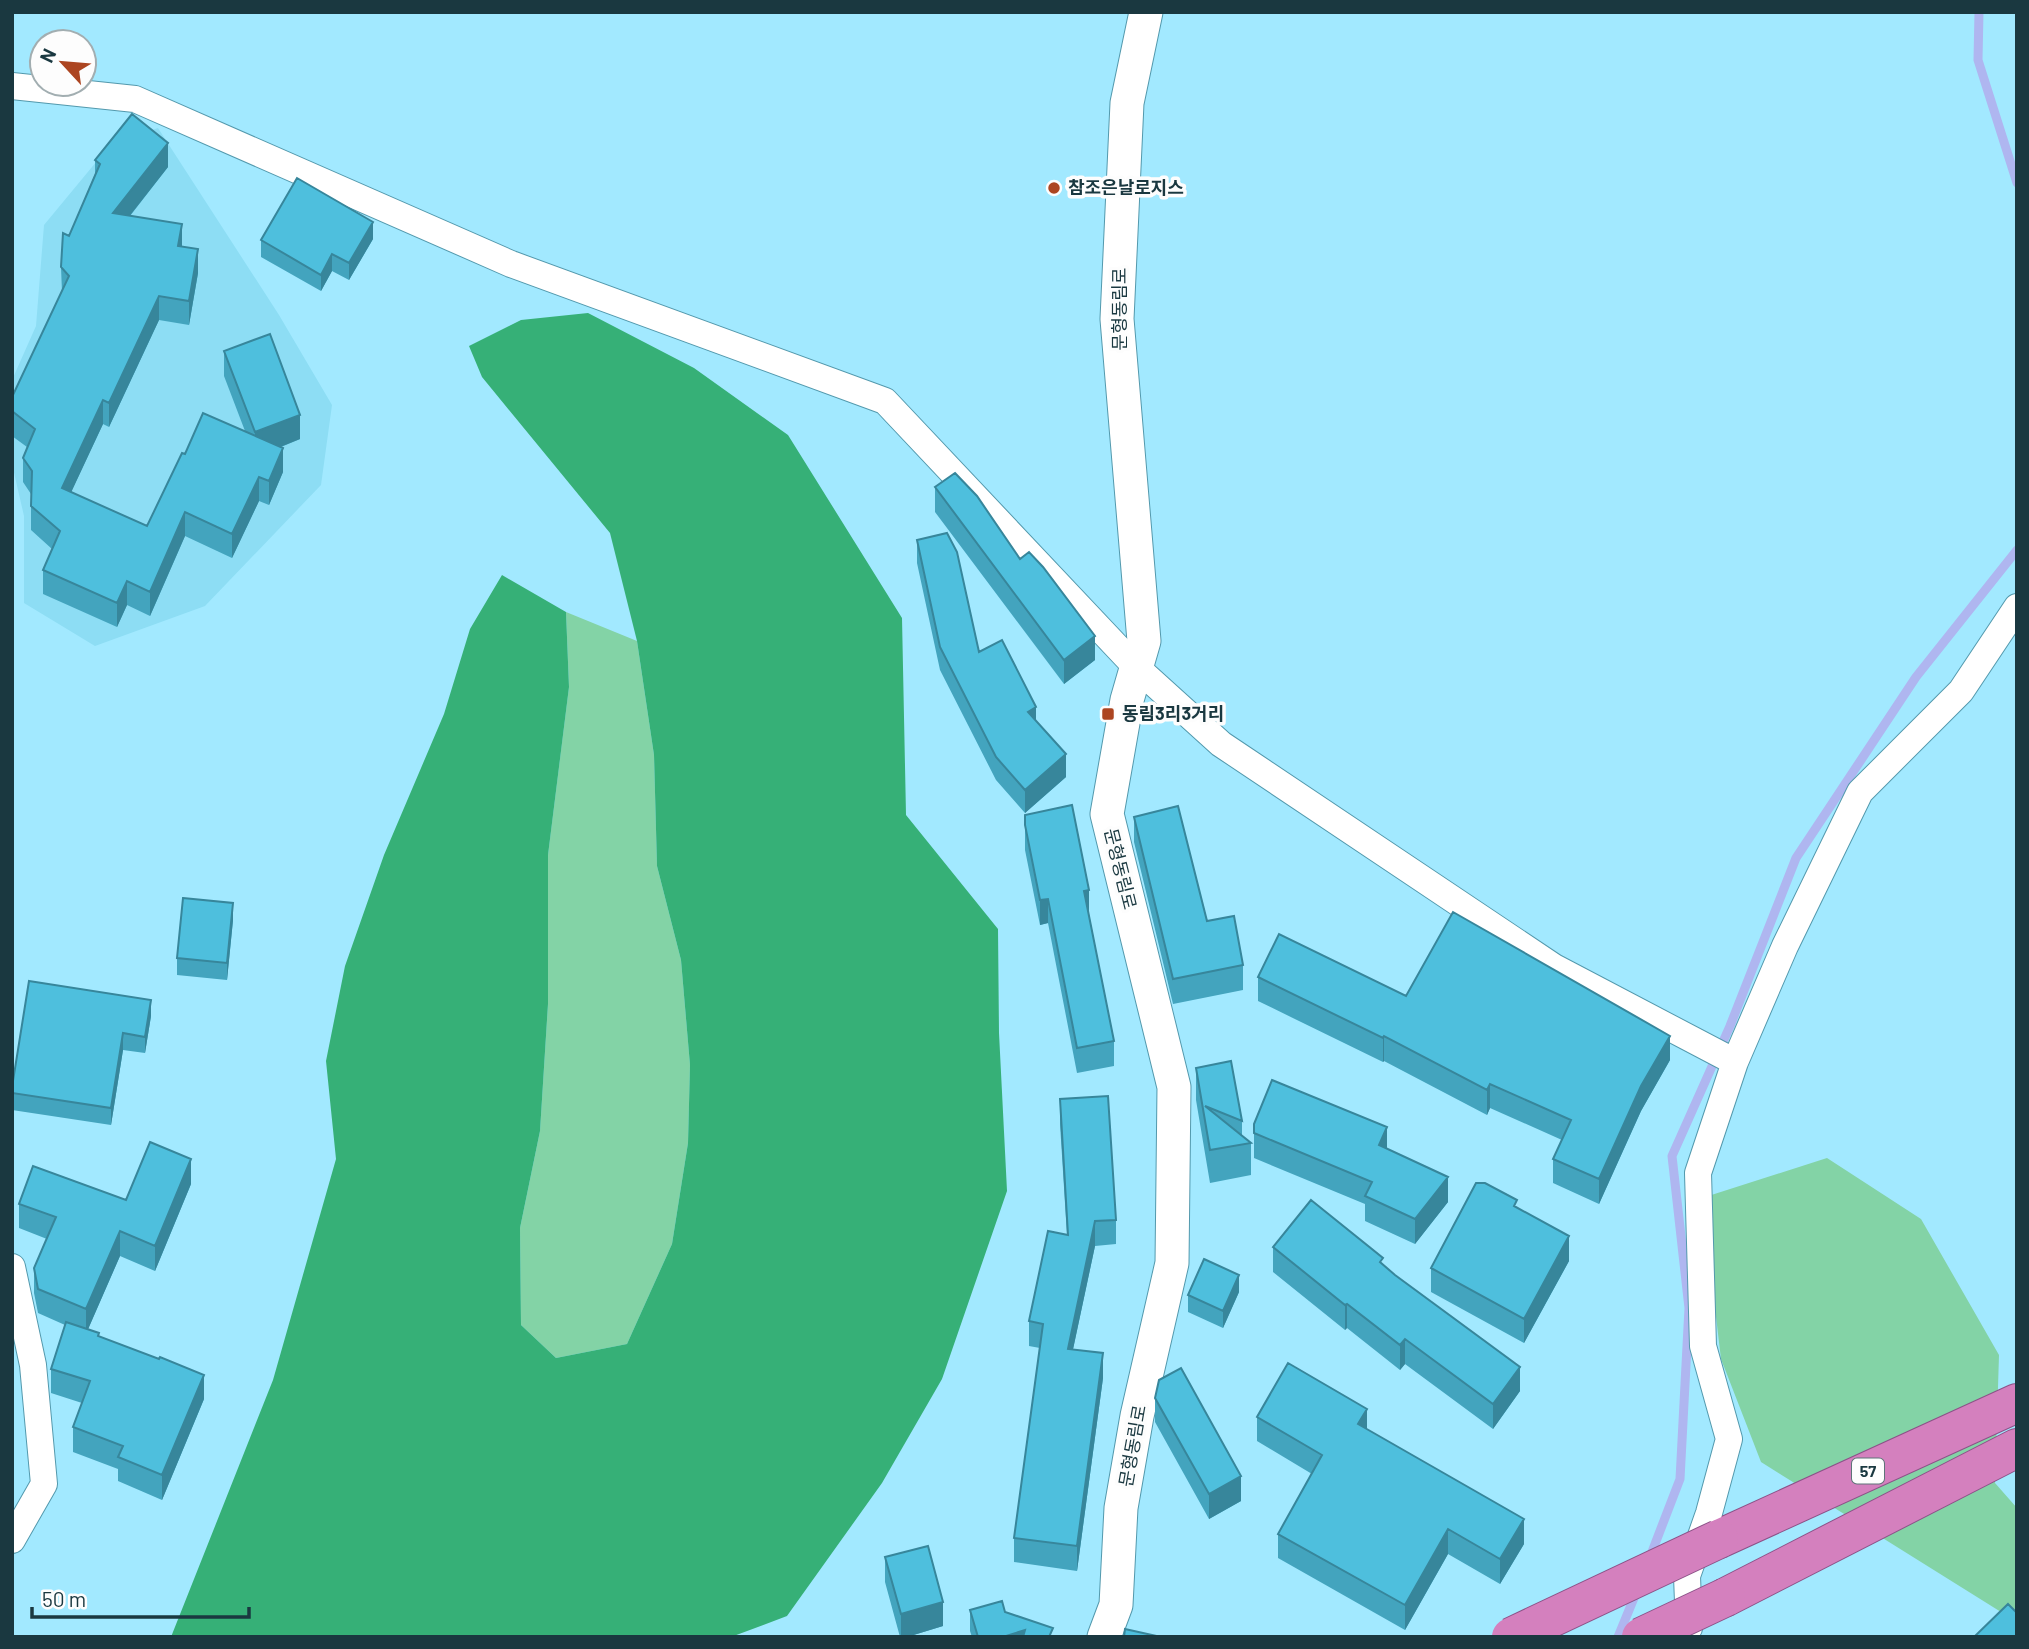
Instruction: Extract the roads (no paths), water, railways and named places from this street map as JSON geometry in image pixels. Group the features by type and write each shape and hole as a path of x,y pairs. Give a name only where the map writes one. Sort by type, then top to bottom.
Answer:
{"highway":[{"name":"57","path":"1511,1637 2017,1403"},
{"path":"1641,1637 1726,1597 2017,1448"}],"street":[{"name":"문형동림로","path":"1104,1637 1116,1605 1121,1508 1137,1416 1172,1264 1174,1087 1107,814 1127,700 1144,641 1117,319 1127,103 1146,12"},
{"path":"12,86 135,99 511,264 885,401 1136,667 1221,744 1553,967 1735,1062"},
{"path":"1687,1637 1690,1628 1687,1576 1709,1513 1729,1439 1703,1346 1698,1173 1735,1062 1785,946 1860,792 1961,691 2017,607"},
{"path":"12,1267 33,1365 44,1484 12,1540"}],"waterway":[{"path":"1979,12 1978,60 2017,183"},
{"path":"1650,1557 1680,1479 1689,1308 1672,1156 1730,1026 1796,858 1916,677 2017,550"},
{"path":"1618,1637 1636,1593"}],"place":[{"name":"참조은날로지스","path":"1054,188"},
{"name":"동림3리3거리","path":"1108,714"}]}
